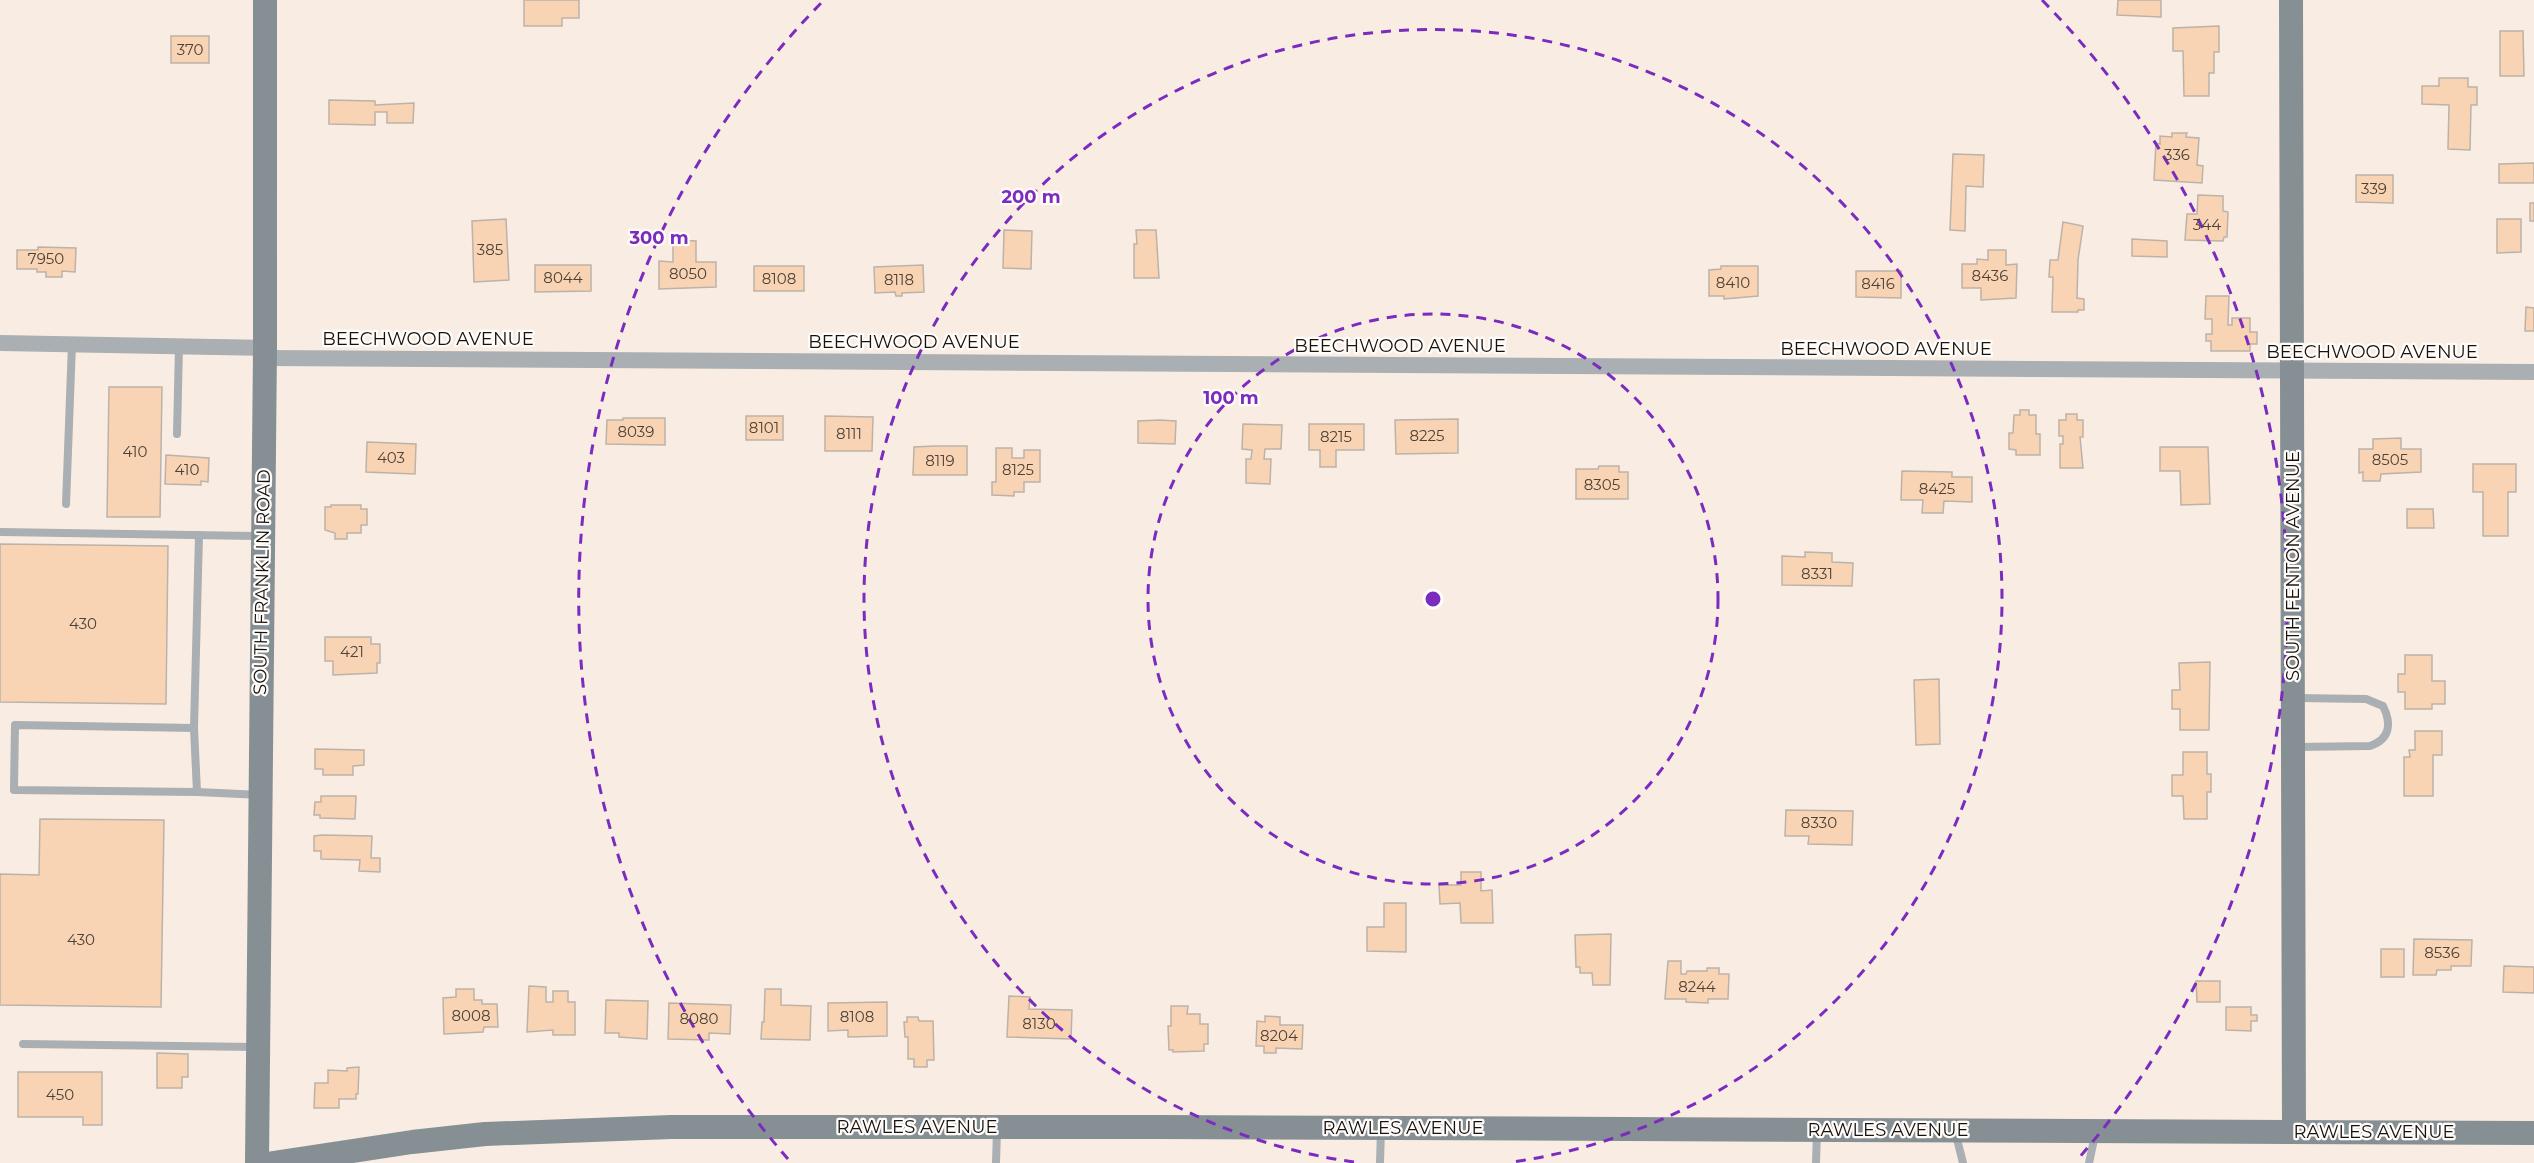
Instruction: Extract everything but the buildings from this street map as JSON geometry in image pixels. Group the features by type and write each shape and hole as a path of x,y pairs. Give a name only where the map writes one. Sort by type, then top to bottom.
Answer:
{"street":[{"name":"SOUTH FRANKLIN ROAD","path":"257,1163 265,353 265,0"},
{"name":"SOUTH FENTON AVENUE","path":"2291,0 2294,1132"},
{"name":"BEECHWOOD AVENUE","path":"0,343 179,346 265,353 2534,372"},
{"name":"RAWLES AVENUE","path":"273,1163 412,1142 484,1134 671,1127 997,1126 2534,1133"}],"lane":[{"path":"66,504 72,344"},
{"path":"177,434 179,346"},
{"path":"0,532 262,536"},
{"path":"197,792 194,728 199,535"},
{"path":"2293,698 2366,699 2383,706 2388,717 2388,734 2381,742 2370,746 2293,747"},
{"path":"194,728 15,725 14,790 260,795"},
{"path":"23,1044 258,1047"},
{"path":"996,1163 997,1126"},
{"path":"1380,1163 1381,1128"},
{"path":"1816,1163 1817,1130"},
{"path":"1955,1131 1963,1163"},
{"path":"2089,1163 2095,1131"}]}
